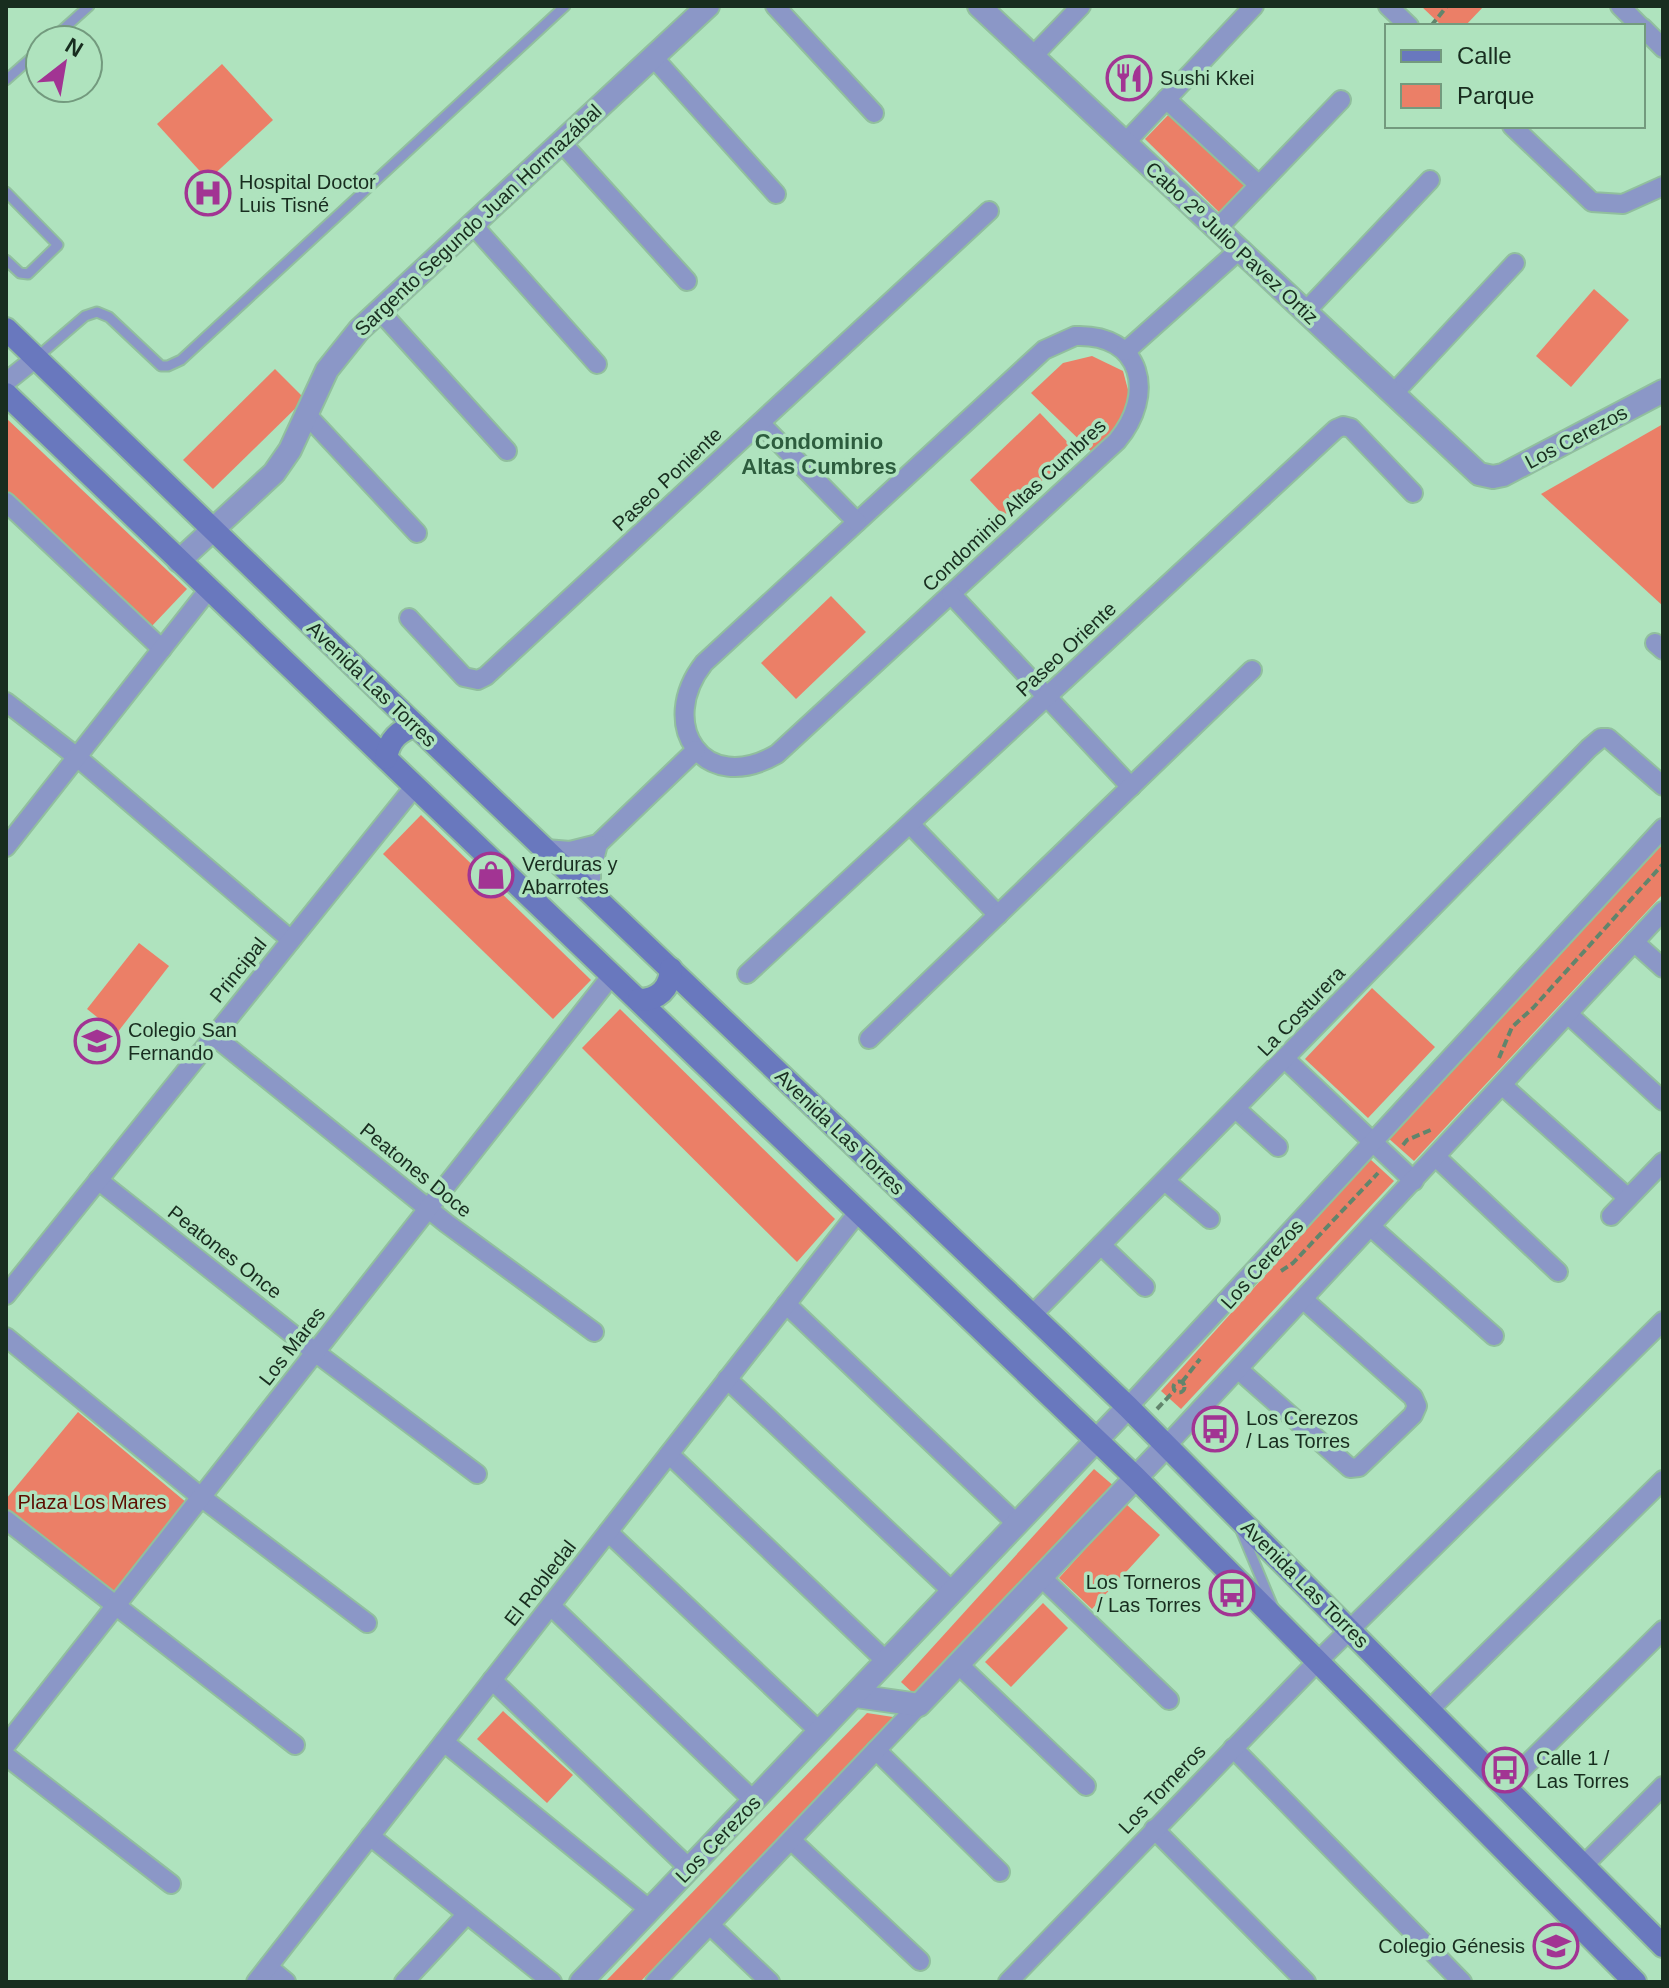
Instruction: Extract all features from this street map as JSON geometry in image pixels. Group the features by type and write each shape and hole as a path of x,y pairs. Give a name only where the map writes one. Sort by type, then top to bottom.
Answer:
{"main road":[{"name":"Avenida Las Torres","path":"6,329 1128,1407 1661,1941"},
{"path":"6,394 1136,1478 1635,1982"},
{"path":"386,758 396,736 416,726"},
{"path":"639,1000 652,999 663,991 670,980 671,969"}],"street":[{"name":"Sargento Segundo Juan Hormazábal","path":"179,561 274,473 290,450 327,370 379,310 708,6"},
{"path":"775,6 874,113"},
{"name":"Cabo 2º Julio Pavez Ortiz","path":"979,6 1475,471 1488,477"},
{"path":"1033,56 1081,6"},
{"path":"1125,143 1254,6"},
{"path":"1388,6 1407,24"},
{"path":"1620,6 1639,24"},
{"path":"1645,30 1663,48"},
{"path":"653,57 776,194"},
{"path":"1166,99 1259,185"},
{"path":"1217,229 1341,100"},
{"path":"1514,128 1592,202 1623,204 1663,186"},
{"path":"561,142 687,281"},
{"path":"1305,312 1430,180"},
{"name":"Paseo Poniente","path":"409,618 464,677 473,680 482,678 989,211"},
{"path":"472,224 597,364"},
{"path":"546,849 570,851 598,844 696,750 684,717 686,695 696,673 713,654 1053,344 1087,336 1108,340 1126,351 1239,250"},
{"path":"1393,394 1515,263"},
{"path":"379,310 507,451"},
{"name":"Condominio Altas Cumbres","path":"696,750 714,763 733,768 751,766 777,754 951,594 1125,431 1136,409 1139,387 1137,369 1126,351"},
{"path":"6,382 36,358"},
{"name":"Los Cerezos","path":"1488,477 1503,475 1663,391"},
{"path":"305,413 417,533"},
{"path":"760,423 857,522"},
{"name":"Paseo Oriente","path":"747,974 1340,427 1351,428 1413,493"},
{"path":"6,502 162,649"},
{"path":"6,847 209,589"},
{"path":"951,594 1131,787"},
{"path":"869,1039 1252,670"},
{"path":"6,702 77,757 291,940"},
{"name":"La Costurera","path":"1032,1315 1601,738 1608,738 1663,786"},
{"name":"Principal","path":"6,1295 415,786"},
{"path":"910,824 998,915"},
{"name":"Los Cerezos","path":"581,1982 1128,1407 1663,828"},
{"path":"591,893 591,872 598,844"},
{"path":"655,1982 1239,1370 1663,911"},
{"path":"1634,942 1663,968"},
{"name":"Los Mares","path":"6,1745 612,975"},
{"path":"1568,1014 1663,1101"},
{"name":"Peatones Doce","path":"214,1036 428,1208 594,1332"},
{"path":"1285,1059 1414,1181"},
{"path":"1502,1085 1628,1198"},
{"path":"1236,1109 1278,1147"},
{"path":"1436,1157 1558,1272"},
{"path":"1611,1216 1663,1162"},
{"name":"Peatones Once","path":"98,1180 315,1352 477,1474"},
{"path":"1165,1181 1210,1219"},
{"name":"El Robledal","path":"262,1975 859,1211"},
{"path":"1371,1227 1494,1336"},
{"path":"1101,1245 1145,1287"},
{"path":"1239,1370 1350,1468 1363,1464 1413,1415 1417,1406 1413,1397 1304,1300"},
{"path":"786,1304 1017,1524"},
{"name":"Los Torneros","path":"1009,1982 1318,1661 1663,1321"},
{"path":"6,1337 201,1497 367,1623"},
{"path":"727,1379 953,1592"},
{"path":"669,1454 887,1662"},
{"path":"1429,1710 1663,1480"},
{"path":"6,1520 295,1745"},
{"path":"608,1532 820,1732"},
{"path":"1041,1577 1169,1700"},
{"path":"551,1606 754,1801"},
{"path":"1505,1786 1663,1630"},
{"path":"958,1664 1086,1786"},
{"path":"492,1680 690,1869"},
{"path":"856,1696 919,1705"},
{"path":"444,1742 650,1910"},
{"path":"1233,1748 1462,1982"},
{"path":"876,1750 1000,1872"},
{"path":"6,1756 171,1884"},
{"path":"1584,1865 1663,1786"},
{"path":"1154,1829 1304,1981"},
{"path":"370,1836 552,1982"},
{"path":"791,1840 920,1961"},
{"path":"404,1982 467,1914"},
{"path":"710,1925 770,1982"},
{"path":"262,1975 286,1982"}],"lane":[{"path":"69,24 89,6"},
{"path":"36,358 85,316 97,312 109,317 161,366 181,360 565,6"},
{"path":"6,80 24,64"},
{"path":"6,192 58,245 28,274 20,273 6,260"},
{"path":"1232,1511 1281,1624"}],"path":[{"path":"1433,24 1447,6"},
{"path":"1494,1063 1516,1022 1533,1008 1663,864"},
{"path":"1276,1273 1293,1263 1407,1140 1431,1131 1441,1120"},
{"path":"1182,1382 1198,1365 1203,1353"}],"green space":[{"path":"1421,6 1484,6 1467,24 1440,24"},
{"path":"222,64 273,120 208,180 157,124"},
{"path":"1172,111 1245,185 1219,212 1145,139"},
{"path":"1594,289 1629,320 1571,387 1536,356"},
{"path":"1092,356 1123,371 1131,401 1120,427 1094,454 1031,393 1063,363"},
{"path":"275,369 305,399 213,489 183,460"},
{"path":"1040,413 1075,450 1004,516 970,480"},
{"path":"6,418 187,589 150,628 6,491"},
{"path":"1663,424 1663,606 1541,494"},
{"path":"831,596 866,632 796,699 761,663"},
{"path":"421,815 591,980 553,1019 383,854"},
{"path":"1663,844 1663,894 1414,1161 1387,1137"},
{"path":"139,943 169,966 117,1033 87,1009"},
{"path":"1372,988 1435,1047 1368,1118 1305,1059"},
{"path":"620,1009 835,1219 797,1262 582,1048"},
{"path":"1370,1159 1394,1181 1181,1409 1161,1391"},
{"name":"Plaza Los Mares","path":"78,1412 187,1503 111,1595 6,1509 6,1499"},
{"path":"1094,1469 1115,1487 914,1694 901,1682"},
{"path":"1126,1504 1160,1535 1092,1609 1059,1578"},
{"path":"1043,1603 1068,1628 1011,1687 985,1662"},
{"path":"503,1711 573,1775 547,1803 477,1739"},
{"path":"867,1713 893,1717 885,1730 640,1982 605,1982"}],"place":[{"name":"Sushi Kkei","path":"1129,78"},
{"name":"Hospital Doctor Luis Tisné","path":"208,193"},
{"name":"Verduras y Abarrotes","path":"491,875"},
{"name":"Colegio San Fernando","path":"97,1041"},
{"name":"Los Cerezos / Las Torres","path":"1215,1429"},
{"name":"Los Torneros / Las Torres","path":"1232,1593"},
{"name":"Calle 1 / Las Torres","path":"1505,1770"},
{"name":"Colegio Génesis","path":"1556,1946"}],"district":[{"name":"Condominio Altas Cumbres","path":"819,454"}]}
